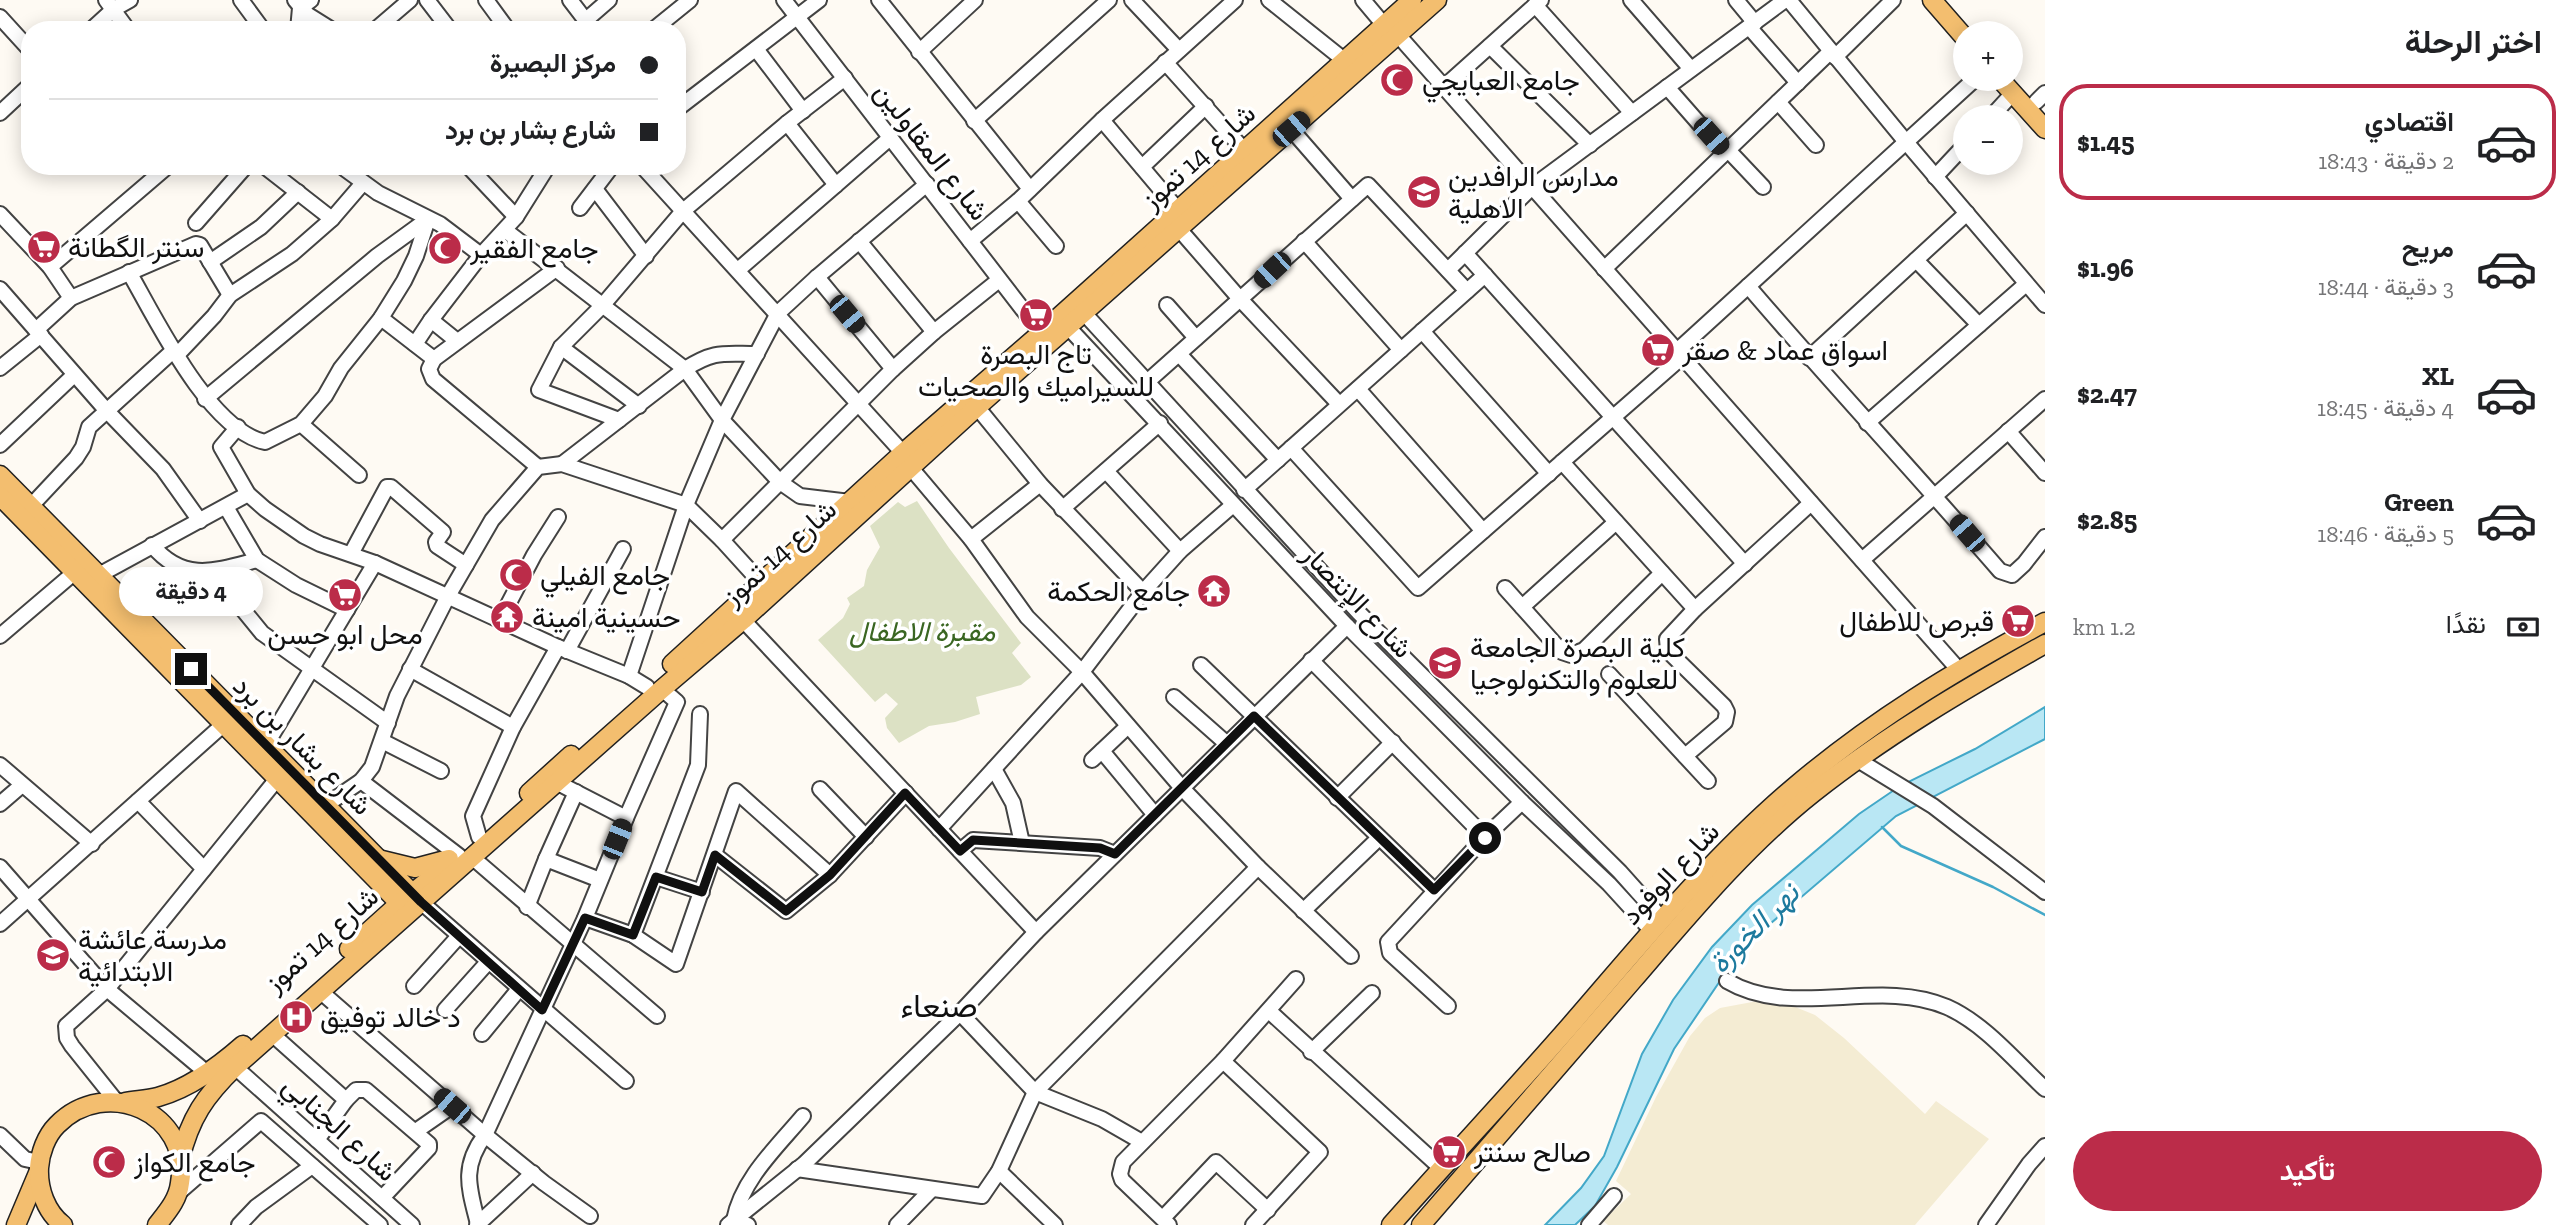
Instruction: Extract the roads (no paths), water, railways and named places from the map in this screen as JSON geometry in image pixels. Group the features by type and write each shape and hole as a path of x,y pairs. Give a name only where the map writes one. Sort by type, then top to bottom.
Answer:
{"main road":[{"name":"شارع 14 تموز","path":"177,1194 180,1159 197,1111 207,1096 235,1067 320,991 410,903 558,783 850,502 977,407 1291,129 1391,30 1412,0"},
{"name":"شارع 14 تموز","path":"466,857 479,837 655,688 743,620 1041,333 1344,60 1437,0"},
{"path":"1932,0 1953,24"},
{"path":"1947,0 1965,21"},
{"path":"2023,84 2042,102"},
{"path":"2013,93 2045,129"},
{"name":"شارع بشار بن برد","path":"0,475 326,805 374,866"},
{"name":"شارع بشار بن برد","path":"0,496 277,779 374,866 410,903"},
{"name":"شارع الوفود","path":"1391,1225 1729,845 1792,788 1884,717 1958,669 2045,622"},
{"name":"شارع الوفود","path":"1421,1225 1738,863 1813,794 1883,741 1969,687 2045,644"},
{"path":"374,925 379,888 374,866 415,868 466,857"},
{"name":"شارع 14 تموز","path":"39,1167 48,1137 65,1116 98,1102 157,1097 183,1088 230,1056 374,925 410,903"},
{"path":"120,1102 141,1108 155,1117 175,1143 180,1159"},
{"path":"16,1225 39,1167"},
{"path":"39,1167 46,1205 63,1225"},
{"path":"158,1225 177,1194"}],"street":[{"path":"98,21 110,4 130,0"},
{"path":"241,0 256,21"},
{"path":"386,21 410,0"},
{"path":"427,0 443,21"},
{"path":"486,0 502,21"},
{"path":"570,0 587,21"},
{"path":"593,21 609,0"},
{"path":"664,21 690,0"},
{"name":"شارع المقاولين","path":"783,0 1041,333"},
{"path":"686,102 819,0"},
{"path":"879,0 1030,189"},
{"path":"919,52 975,0"},
{"path":"974,121 1109,0"},
{"path":"1132,0 1179,50"},
{"path":"970,241 1018,201 1234,0"},
{"path":"1269,0 1344,60"},
{"path":"1363,0 1444,87 1958,669"},
{"path":"1631,0 1691,69"},
{"path":"1736,0 1752,25 1798,83"},
{"path":"1448,270 1532,187 1787,0 2045,305"},
{"path":"1604,269 1798,83 1893,0"},
{"path":"299,21 302,3"},
{"path":"302,3 321,21"},
{"path":"1444,87 1538,3 1632,113"},
{"path":"110,4 122,21"},
{"path":"0,17 21,40"},
{"path":"1490,46 1590,145"},
{"path":"756,49 803,111"},
{"path":"1166,62 1244,150"},
{"path":"619,420 539,390 561,347 602,306 683,211 845,78"},
{"path":"1667,88 1763,187"},
{"path":"1291,448 1418,588 1614,417 1748,286 1962,91"},
{"path":"0,113 21,93"},
{"path":"2002,105 2013,93"},
{"path":"1778,102 1816,145"},
{"path":"1142,167 1206,106"},
{"path":"1102,120 1178,210"},
{"path":"787,123 836,185"},
{"path":"1291,129 1352,199"},
{"path":"738,270 890,138"},
{"path":"1936,177 1953,158"},
{"path":"50,267 157,175"},
{"path":"196,223 238,175"},
{"path":"276,175 332,219"},
{"path":"353,175 440,224 481,255"},
{"path":"476,175 516,217"},
{"path":"415,344 430,320 481,255 516,217 542,175"},
{"path":"580,208 605,175"},
{"path":"650,175 778,313 907,461 971,539 1027,617 1082,672 1182,788 1258,867 1351,956"},
{"path":"31,506 76,458 83,447 89,427 106,410 175,353 214,316 230,295 292,254 332,219 363,183"},
{"path":"629,676 686,506 722,420 778,313 927,184"},
{"path":"1147,382 1368,185 1467,291"},
{"path":"595,189 646,256"},
{"path":"210,262 261,227 298,192"},
{"path":"1018,201 1056,246"},
{"path":"0,214 50,267 71,298"},
{"path":"1809,358 1967,214"},
{"path":"129,272 175,353 205,399 237,427 258,441 265,442 301,424 325,396 341,368 381,318 404,281 416,256 428,219"},
{"path":"205,399 377,256 428,219"},
{"path":"1179,229 1240,299 1339,404"},
{"path":"505,230 685,369 722,420 780,482 800,496 850,502"},
{"path":"859,241 934,332"},
{"path":"1304,241 1401,350"},
{"path":"0,368 71,298 196,244 200,245 230,295"},
{"path":"1465,253 1745,564"},
{"path":"1916,260 1979,325"},
{"path":"538,467 433,379 429,369 434,359 557,268"},
{"path":"1244,490 1485,275"},
{"path":"817,277 893,369"},
{"path":"722,540 893,369 999,280"},
{"path":"1867,424 2026,284"},
{"path":"1748,286 1867,424 2000,570 2012,575 2045,537"},
{"path":"0,289 106,410 163,469 200,521"},
{"path":"1167,305 1196,338"},
{"name":"شارع الإنتصار","path":"1084,313 1359,612 1620,872 1657,925"},
{"path":"381,318 434,359"},
{"path":"430,320 457,341"},
{"name":"شارع الإنتصار","path":"1068,327 1347,626 1522,802 1657,925"},
{"path":"1422,331 1549,474"},
{"path":"561,347 639,406"},
{"path":"562,464 705,356 757,354"},
{"path":"1107,367 1120,354"},
{"path":"1179,354 1278,460"},
{"path":"0,445 74,374"},
{"path":"1358,389 1483,531"},
{"path":"1862,560 2045,399"},
{"path":"977,407 1062,509 1143,592"},
{"path":"301,424 359,475"},
{"path":"1062,509 1160,424"},
{"path":"237,427 221,447 248,494 304,536 375,563 562,649 629,676 677,702 585,918 485,1135 474,1149 469,1169 470,1194 477,1224 533,1173"},
{"path":"2008,431 2045,473"},
{"path":"1562,462 1695,609"},
{"path":"326,805 361,781 372,767 397,696 448,596 492,520 538,467 562,464 686,506 762,584"},
{"path":"1106,471 1180,551"},
{"path":"971,539 1040,484"},
{"path":"351,554 387,487 391,487 443,532 436,542 437,546 466,565"},
{"path":"99,575 248,494"},
{"path":"1685,756 1722,724 1727,716 1724,706 1667,648 1668,636 1811,503"},
{"path":"939,829 1082,672 1143,592 1180,551 1233,505"},
{"path":"226,507 257,560 296,585 347,610"},
{"path":"500,620 534,555 558,517"},
{"path":"1522,607 1616,522"},
{"path":"152,545 169,564 187,570 220,570 257,560"},
{"path":"479,837 473,816 513,727 623,549"},
{"path":"266,745 310,667 375,563"},
{"path":"220,570 240,606 262,633 388,723"},
{"path":"0,636 75,572"},
{"path":"1505,588 1562,652 1576,655 1662,573"},
{"path":"743,620 1036,932"},
{"path":"737,1223 797,1170 960,1013 1036,932 1154,814 1347,626"},
{"path":"1311,660 1485,838"},
{"path":"1201,665 1434,890"},
{"path":"411,669 513,727"},
{"path":"1609,674 1708,781"},
{"path":"1174,697 1226,743"},
{"path":"633,935 698,765 700,714"},
{"path":"0,924 224,724"},
{"path":"1128,726 1097,755 1154,814"},
{"path":"382,741 442,771"},
{"path":"1337,798 1394,742"},
{"path":"1858,760 1933,806 2045,892"},
{"path":"0,765 92,844"},
{"path":"994,769 1013,803 1022,844"},
{"path":"120,1102 72,1046 67,1038 66,1026 107,989 277,779"},
{"path":"361,781 466,857 657,1016"},
{"path":"558,783 626,818"},
{"path":"0,804 22,785"},
{"path":"820,789 866,838"},
{"path":"585,918 633,935 676,964 736,791 830,875"},
{"path":"527,907 576,792"},
{"path":"715,855 786,911 830,875 905,793"},
{"path":"138,801 204,869"},
{"path":"1448,1006 1393,956 1388,946 1390,938 1522,802"},
{"path":"1303,911 1379,838"},
{"path":"960,851 973,840 1100,848 1115,854"},
{"path":"546,859 600,880"},
{"path":"0,867 107,989 207,1073"},
{"path":"797,1170 982,1196 999,1171 1035,1092 1258,867"},
{"path":"1609,884 1620,872"},
{"path":"656,877 702,892"},
{"path":"410,903 459,936 626,1081"},
{"path":"414,986 459,936"},
{"path":"445,1010 488,962"},
{"path":"1268,1210 1216,1162 1166,1222 1126,1184 1120,1174 1122,1162 1223,1061 1296,979"},
{"path":"1727,981 1745,990 1774,997 1904,997 1933,1002 1970,1020 2045,1089"},
{"path":"482,1034 519,989"},
{"path":"320,991 485,1135 590,1216"},
{"path":"1311,1052 1372,993"},
{"path":"1269,1011 1441,1168"},
{"path":"960,1013 1035,1092 1102,1119 1142,1142"},
{"path":"272,1034 346,1100"},
{"path":"1223,1061 1320,1152 1253,1225"},
{"name":"شارع الجنابي","path":"235,1067 412,1225"},
{"path":"317,1140 356,1090 366,1090 427,1140 429,1148 382,1198"},
{"path":"416,1131 452,1106"},
{"path":"737,1223 737,1205 747,1184 803,1115"},
{"name":"شارع الجنابي","path":"177,1194 261,1121 371,1222"},
{"path":"0,1135 25,1159 39,1167"},
{"path":"1986,1225 2045,1146"},
{"path":"239,1225 256,1207 312,1166"},
{"path":"999,1171 1055,1225"},
{"path":"897,1225 931,1190"},
{"path":"1589,1225 1614,1196"}],"water":[{"name":"نهر الخورة","path":"2045,707 2045,739 1896,816 1743,947 1674,1049 1617,1167 1595,1206 1575,1225 1545,1225 1581,1188 1604,1156 1642,1054 1673,1000 1712,947 1752,905 1859,814 1900,786 1975,749"}],"waterway":[{"path":"1882,827 1901,846 1993,887 2045,915"}],"place":[{"name":"جامع العبايجي","path":"1397,80"},
{"name":"مدارس الرافدين اﻻهلية","path":"1424,192"},
{"name":"سنتر الگطانة","path":"44,247"},
{"name":"جامع الفقير","path":"445,248"},
{"name":"تاج البصرة للسيراميك والصحيات","path":"1036,315"},
{"name":"اسواق عماد & صقر","path":"1658,350"},
{"name":"جامع الفيلي","path":"516,575"},
{"name":"جامع الحكمة","path":"1214,591"},
{"name":"محل ابو حسن","path":"345,595"},
{"name":"حسينية امينة","path":"507,617"},
{"name":"قبرص للاطفال","path":"2018,621"},
{"name":"كلية البصرة الجامعة للعلوم والتكنولوجيا","path":"1445,663"},
{"name":"مدرسة عائشة الابتدائية","path":"53,955"},
{"name":"د خالد توفيق","path":"296,1017"},
{"name":"صالح سنتر","path":"1449,1152"},
{"name":"جامع الكواز","path":"109,1162"}],"district":[{"name":"صنعاء","path":"939,1006"}],"park label":[{"name":"مقبرة الاطفال","path":"922,631"}]}
